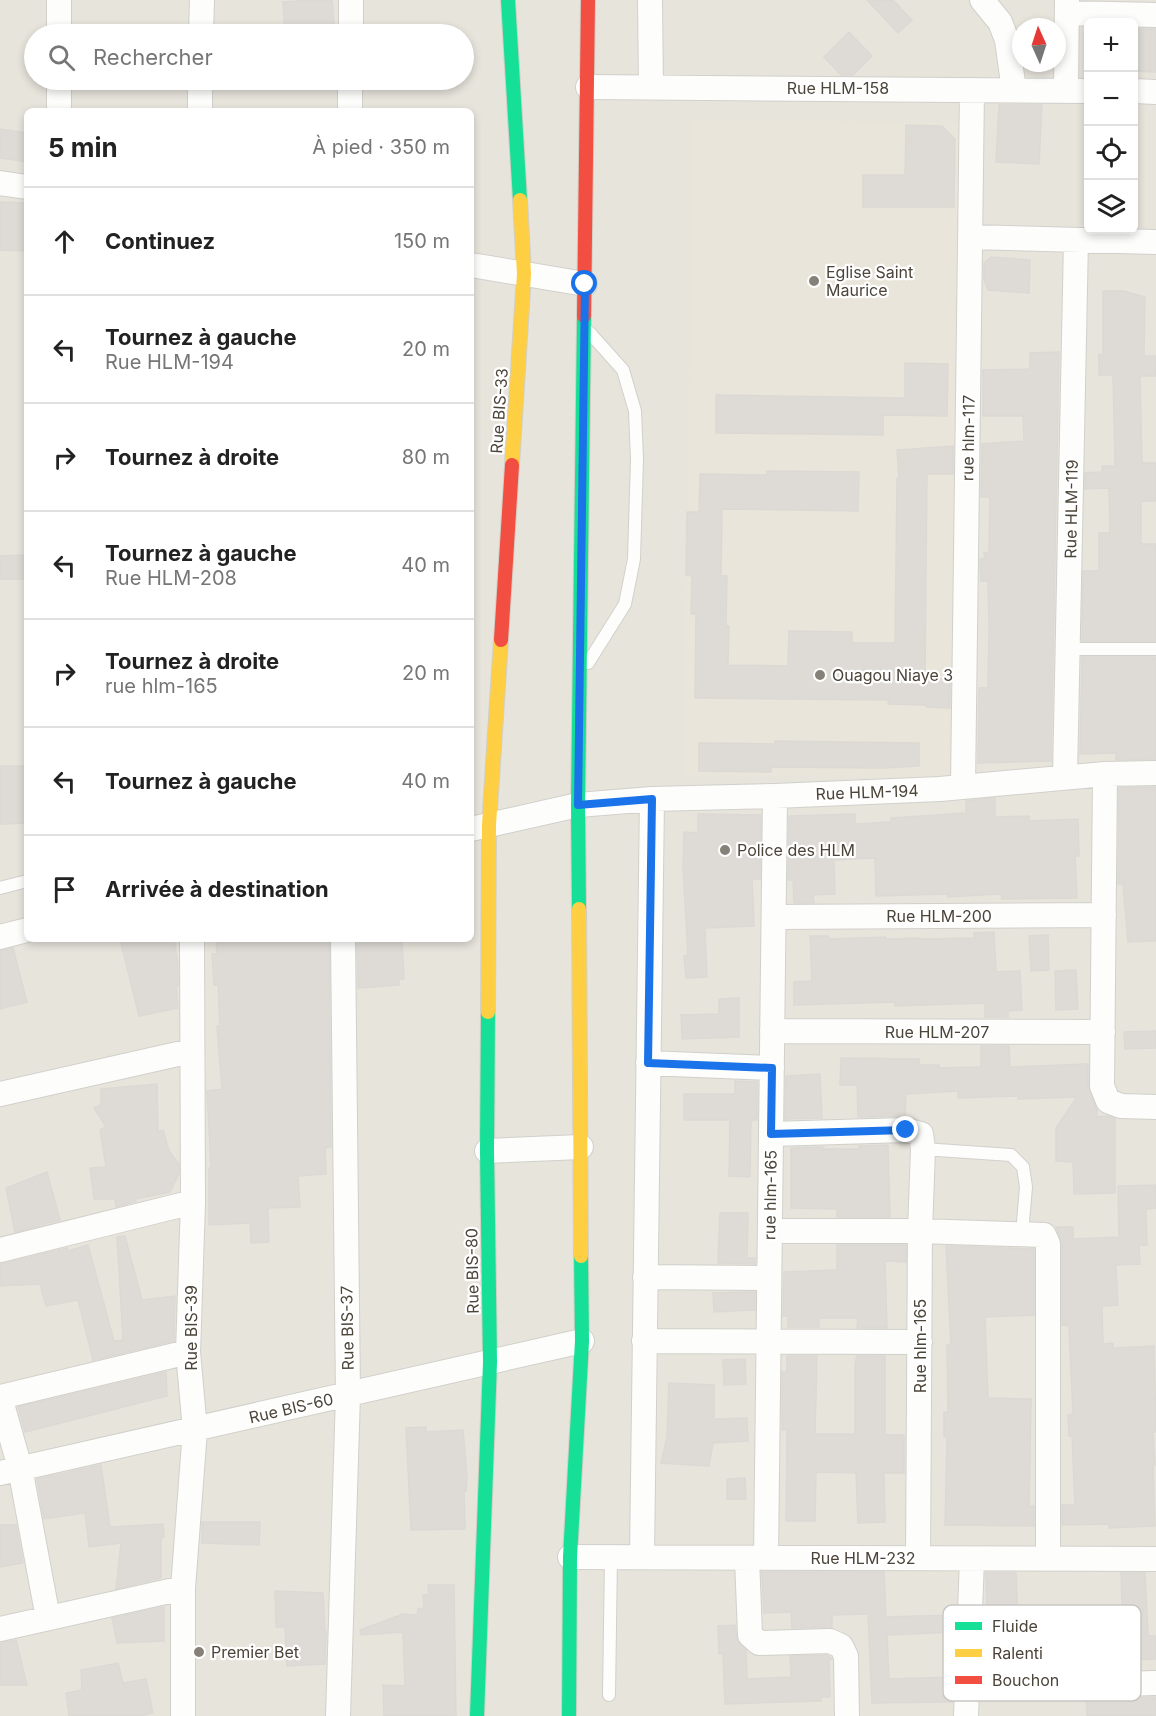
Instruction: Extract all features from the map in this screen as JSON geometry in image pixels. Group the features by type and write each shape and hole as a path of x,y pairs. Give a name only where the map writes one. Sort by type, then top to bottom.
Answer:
{"street":[{"path":"59,0 59,24"},
{"path":"201,24 202,0"},
{"path":"351,0 351,24"},
{"name":"Rue BIS-33","path":"480,827 524,274 508,0"},
{"path":"569,1716 570,1557 582,1341 578,805 588,0"},
{"path":"650,0 651,87"},
{"path":"982,0 1000,22 1004,31 1014,90"},
{"path":"1077,90 1067,7 1156,15"},
{"name":"Rue HLM-158","path":"588,87 1077,90"},
{"path":"59,90 59,108"},
{"path":"200,90 200,108"},
{"path":"350,90 350,108"},
{"name":"rue hlm-117","path":"963,788 972,90"},
{"path":"1138,91 1156,92"},
{"path":"0,183 24,187"},
{"path":"970,237 1156,242"},
{"name":"Rue HLM-119","path":"1065,777 1076,240"},
{"path":"474,266 585,284"},
{"name":"Rue HLM-194","path":"480,827 578,805 652,799 963,788 1065,777 1156,773"},
{"path":"1105,774 1102,1086 1108,1101 1121,1106 1156,1107"},
{"name":"rue hlm-165","path":"775,796 770,1278 750,1635 759,1643 830,1641 841,1646 846,1656 847,1716"},
{"path":"642,1557 652,799"},
{"name":"Rue BIS-80","path":"477,1716 490,1362 480,827"},
{"name":"Rue HLM-200","path":"774,917 1104,915"},
{"path":"0,937 24,931"},
{"name":"Rue BIS-39","path":"181,1715 183,1588 195,1430 188,1352 193,1202 192,942"},
{"name":"Rue BIS-37","path":"338,1716 348,1395 343,942"},
{"name":"Rue HLM-207","path":"772,1031 1103,1032"},
{"path":"0,1094 191,1051"},
{"path":"648,1063 772,1068"},
{"path":"771,1134 906,1130 922,1142"},
{"name":"Rue hlm-165","path":"918,1558 922,1142"},
{"path":"487,1152 581,1147"},
{"path":"0,1250 193,1202"},
{"path":"770,1231 1042,1234 1048,1244 1048,1559"},
{"path":"645,1277 770,1278"},
{"name":"Rue BIS-60","path":"10,1470 582,1341"},
{"path":"644,1341 920,1342"},
{"path":"48,1618 10,1470 0,1397 188,1352"},
{"name":"Rue HLM-232","path":"570,1557 1156,1559"},
{"path":"970,1605 972,1559"},
{"path":"0,1629 183,1588"},
{"path":"1141,1683 1156,1683"}],"lane":[{"path":"580,677 625,604 634,559 637,459 635,411 622,370 584,326"},
{"path":"1068,649 1156,649"},
{"path":"0,888 24,882"},
{"path":"922,1142 1011,1155 1023,1167 1026,1187 1022,1233"},
{"path":"609,1695 611,1557"}],"shaded area":[{"path":"0,0 1156,0 1156,1716 0,1716"},
{"path":"693,120 962,123 953,778 684,775"}],"building":[{"path":"332,0 334,24 284,24 283,2"},
{"path":"867,0 893,0 912,20 898,33"},
{"path":"1138,29 1156,29 1156,72 1138,71"},
{"path":"849,32 872,56 853,75 841,75 824,57"},
{"path":"999,105 1042,105 1039,164 996,162"},
{"path":"906,125 942,126 955,139 954,207 863,207 863,175 905,175"},
{"path":"0,129 24,133 24,162 0,158"},
{"path":"0,202 24,203 24,251 0,250"},
{"path":"991,257 1030,260 1029,293 988,290 984,279 984,263"},
{"path":"1103,291 1124,291 1145,297 1144,356 1156,356 1156,376 1140,376 1142,463 1156,463 1156,501 1141,501 1141,544 1156,544 1156,641 1082,641 1083,571 1099,571 1099,533 1110,533 1109,488 1085,489 1085,473 1102,472 1102,466 1115,466 1113,375 1099,375 1099,354 1103,355"},
{"path":"1059,352 1051,761 978,763 979,688 988,688 989,627 988,581 981,581 980,559 985,558 984,553 989,553 990,497 981,497 982,444 1024,441 1023,416 983,416 983,370 1030,369 1030,353"},
{"path":"905,363 948,364 947,416 883,415 883,435 716,433 716,395 905,398"},
{"path":"953,446 953,474 927,474 925,679 950,679 950,708 888,704 889,700 695,698 696,614 691,614 692,576 686,575 687,512 699,512 700,474 767,475 767,471 859,472 858,511 722,509 721,576 727,576 728,665 788,666 789,631 852,632 852,643 895,643 897,478 899,478 897,450"},
{"path":"24,555 24,579 0,579 0,556"},
{"path":"1082,657 1156,657 1156,759 1116,760 1116,753 1080,754"},
{"path":"775,741 919,743 919,766 771,767 771,772 699,771 699,743 775,744"},
{"path":"0,766 24,766 24,823 0,824"},
{"path":"1156,787 1156,941 1128,942 1123,884 1118,884 1119,788"},
{"path":"995,798 995,817 1029,816 1029,821 1078,819 1079,856 1075,856 1077,898 1002,899 1001,894 948,897 948,894 876,896 875,858 834,860 835,894 813,895 814,903 794,903 793,880 788,880 789,816 855,814 855,824 891,822 891,818 966,813 966,801"},
{"path":"698,814 761,815 760,879 752,879 754,926 705,928 707,977 686,978 684,956 688,955 683,867 684,832 698,833"},
{"path":"994,932 996,972 1020,971 1022,1010 1008,1011 1008,1017 985,1017 985,1003 895,1006 895,1002 794,1005 794,982 812,981 810,936 829,936 829,939 974,938 974,933"},
{"path":"1048,935 1049,970 1031,971 1029,936"},
{"path":"121,942 174,942 178,963 178,986 176,986 178,1008 139,1016"},
{"path":"216,942 329,942 331,1147 325,1148 326,1174 298,1176 300,1207 268,1208 269,1242 251,1243 250,1223 209,1225 209,1168 211,1168 207,1091 222,1089 217,1026 220,1026 218,985 214,985 212,954 217,954"},
{"path":"357,942 402,942 404,979 399,979 399,985 358,988"},
{"path":"13,948 27,1002 0,1009 0,951"},
{"path":"1076,970 1078,1009 1056,1010 1055,971"},
{"path":"739,998 739,1037 682,1039 681,1015 719,1014 719,999"},
{"path":"1156,1031 1156,1048 1125,1049 1124,1032"},
{"path":"981,1046 1009,1046 1010,1067 1088,1064 1088,1086 1097,1110 1097,1117 1108,1116 1115,1119 1115,1193 1074,1194 1073,1162 1056,1161 1056,1128 1077,1097 958,1098 958,1091 906,1094 905,1116 858,1117 857,1085 840,1085 841,1058 919,1059 919,1065 939,1065 939,1068 981,1067"},
{"path":"820,1074 822,1118 785,1119 786,1076"},
{"path":"735,1081 757,1082 757,1120 751,1120 750,1177 729,1176 730,1120 684,1120 684,1094 735,1094"},
{"path":"157,1084 158,1131 163,1130 169,1151 179,1164 179,1173 170,1192 135,1199 136,1201 116,1207 115,1199 94,1199 90,1168 106,1167 100,1130 106,1127 94,1108 101,1105 101,1089"},
{"path":"888,1145 890,1217 837,1217 837,1209 791,1208 791,1148 860,1149 859,1146"},
{"path":"47,1172 60,1220 15,1232 6,1188"},
{"path":"1156,1185 1156,1208 1146,1209 1147,1245 1139,1245 1140,1264 1116,1265 1118,1305 1102,1306 1103,1344 1113,1343 1113,1348 1154,1346 1155,1526 1109,1528 1109,1524 1062,1525 1062,1505 1075,1505 1072,1436 1069,1436 1068,1415 1073,1414 1069,1326 1062,1325 1062,1244 1056,1227 1073,1227 1073,1239 1119,1237 1118,1186"},
{"path":"720,1213 748,1213 747,1258 755,1258 755,1264 718,1263"},
{"path":"125,1236 142,1300 175,1296 174,1341 93,1360 78,1300 46,1306 40,1284 0,1286 0,1264 88,1245 114,1341 123,1340 117,1237"},
{"path":"837,1245 906,1245 906,1262 885,1261 887,1328 857,1328 858,1318 819,1318 819,1327 788,1327 788,1316 783,1316 784,1272 837,1270"},
{"path":"946,1246 1034,1249 1034,1315 985,1317 988,1398 1031,1399 1029,1506 1034,1506 1034,1526 945,1525 947,1437 944,1437 944,1412 948,1412 947,1345 951,1345"},
{"path":"755,1292 755,1310 714,1312 713,1293"},
{"path":"787,1356 817,1356 815,1434 855,1434 855,1363 857,1356 885,1356 885,1435 904,1435 904,1473 884,1473 885,1522 858,1523 856,1473 816,1472 815,1521 786,1521 787,1430 782,1430 782,1372 787,1372"},
{"path":"745,1359 746,1384 724,1385 723,1360"},
{"path":"166,1372 167,1396 25,1432 18,1407"},
{"path":"669,1383 714,1385 714,1419 747,1418 748,1441 713,1443 709,1466 661,1463 667,1437"},
{"path":"426,1427 426,1432 463,1430 467,1477 466,1491 464,1491 465,1529 411,1530 406,1428"},
{"path":"101,1465 110,1527 163,1524 161,1578 116,1589 121,1543 89,1547 85,1513 44,1519 37,1479"},
{"path":"745,1478 746,1499 727,1499 727,1479"},
{"path":"202,1522 260,1522 259,1545 202,1543"},
{"path":"0,1525 16,1525 23,1563 0,1567"},
{"path":"762,1572 884,1572 886,1617 943,1615 943,1633 887,1635 889,1679 943,1677 943,1701 952,1702 872,1703 868,1614 832,1615 832,1627 792,1628 791,1612 764,1613"},
{"path":"986,1573 1016,1573 1017,1605 987,1605"},
{"path":"1121,1573 1145,1573 1148,1636 1156,1636 1156,1659 1141,1660 1141,1605 1122,1605"},
{"path":"428,1585 454,1585 456,1716 384,1716 383,1685 405,1686 403,1632 361,1635 360,1630 403,1614 417,1615 418,1609 424,1608 423,1595 429,1594"},
{"path":"275,1591 323,1593 326,1631 325,1664 287,1666 285,1627 276,1627"},
{"path":"164,1607 164,1641 117,1643 112,1618"},
{"path":"735,1625 737,1641 746,1650 747,1679 791,1677 790,1656 827,1655 832,1659 829,1660 830,1697 821,1697 821,1701 725,1704 723,1654 719,1654 718,1626"},
{"path":"16,1640 27,1685 0,1685 0,1643"},
{"path":"118,1663 123,1683 146,1679 153,1713 140,1716 69,1716 66,1693 82,1690 81,1670"},
{"path":"1141,1697 1156,1697 1156,1716 1087,1716 1086,1701 1141,1701"}],"traffic: fast":[{"path":"508,0 520,200"},
{"path":"579,909 578,805 584,316"},
{"path":"477,1716 490,1362 488,1012"},
{"path":"569,1716 570,1557 582,1341 581,1256"}],"traffic: slow":[{"path":"512,465 524,274 520,200"},
{"path":"488,1012 489,825 501,640"},
{"path":"579,909 581,1256"}],"traffic: jam":[{"path":"584,316 588,0"},
{"path":"501,640 512,465"}],"place":[{"name":"Eglise Saint Maurice","path":"814,281"},
{"name":"Ouagou Niaye 3","path":"820,675"},
{"name":"Police des HLM","path":"725,850"},
{"name":"Premier Bet","path":"199,1652"}],"route":[{"path":"585,284 578,805 652,799 648,1063 772,1068 771,1134 906,1130"}]}
